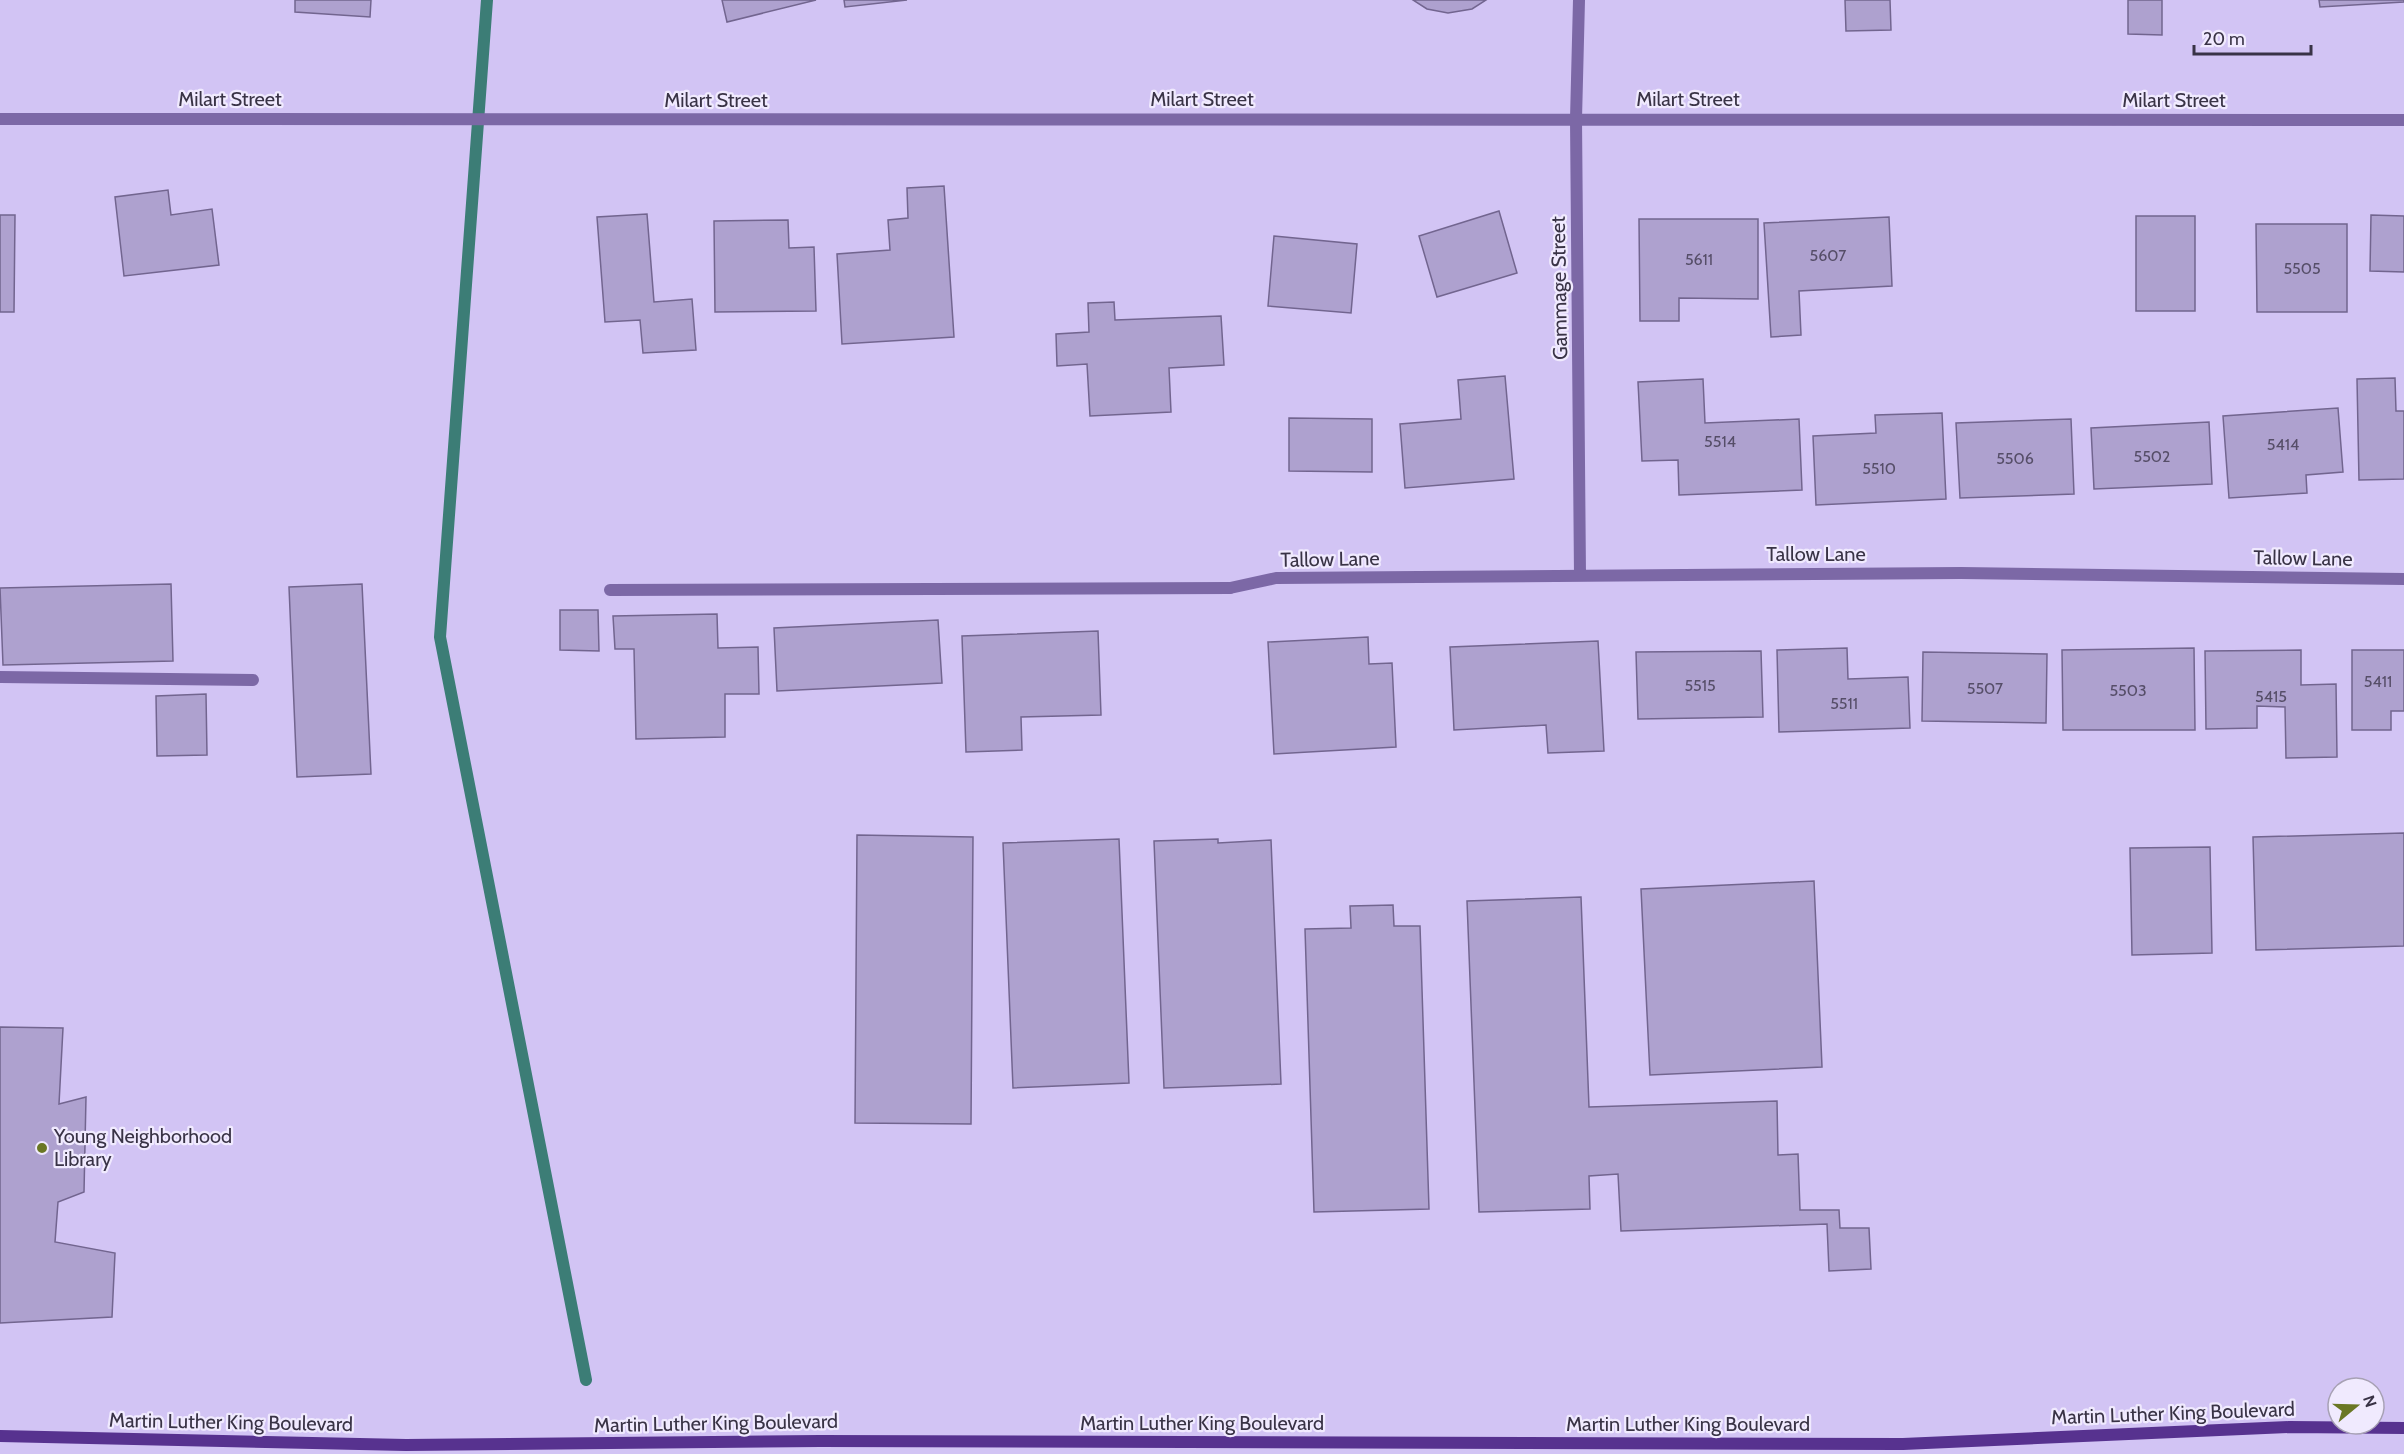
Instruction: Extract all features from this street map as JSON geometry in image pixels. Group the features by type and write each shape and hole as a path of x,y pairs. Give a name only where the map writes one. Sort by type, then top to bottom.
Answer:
{"main road":[{"name":"Martin Luther King Boulevard","path":"0,1436 406,1445 808,1441 1904,1449 2289,1427 2404,1428"}],"street":[{"name":"Gammage Street","path":"1579,0 1576,118 1581,576"},
{"name":"Milart Street","path":"0,119 2404,120"},
{"name":"Tallow Lane","path":"610,590 1230,588 1276,578 1961,573 2404,579"},
{"path":"0,677 253,680"}],"building":[{"path":"295,0 371,0 370,17 295,12"},
{"path":"722,0 816,0 727,22"},
{"path":"844,0 907,0 845,7"},
{"path":"1413,0 1486,0 1472,9 1448,13 1427,9"},
{"path":"1845,0 1890,0 1891,30 1846,31"},
{"path":"2128,0 2162,0 2162,35 2128,34"},
{"path":"2319,0 2404,0 2404,2 2320,7"},
{"path":"944,186 954,337 842,344 837,254 890,250 888,220 908,218 907,188"},
{"path":"168,190 171,215 212,209 219,265 124,276 115,197"},
{"path":"1499,211 1517,273 1437,297 1419,236"},
{"path":"647,214 654,302 692,299 696,350 643,353 640,320 605,322 597,217"},
{"path":"0,215 15,215 14,312 0,312"},
{"path":"2371,215 2404,216 2404,272 2370,271"},
{"path":"2136,216 2195,216 2195,311 2136,311"},
{"path":"1889,217 1892,286 1799,291 1801,335 1771,337 1764,223"},
{"path":"1639,219 1758,219 1758,299 1679,298 1679,321 1640,321"},
{"path":"788,220 789,248 814,247 816,311 715,312 714,221"},
{"path":"2256,224 2347,224 2347,312 2257,312"},
{"path":"1274,236 1357,244 1351,313 1268,306"},
{"path":"1114,302 1115,320 1221,316 1224,365 1169,368 1171,412 1090,416 1087,364 1057,366 1056,334 1089,332 1088,303"},
{"path":"1505,376 1514,479 1405,488 1400,424 1461,419 1458,380"},
{"path":"2395,378 2396,411 2404,411 2404,479 2359,480 2357,379"},
{"path":"1703,379 1705,423 1799,419 1802,490 1679,495 1678,460 1642,461 1638,382"},
{"path":"2338,408 2343,472 2306,475 2307,493 2229,498 2223,416"},
{"path":"1942,413 1946,499 1816,505 1813,436 1876,433 1875,415"},
{"path":"1289,418 1372,419 1372,472 1289,471"},
{"path":"2071,419 2074,494 1960,498 1956,423"},
{"path":"2209,422 2212,484 2094,489 2091,428"},
{"path":"171,584 173,661 3,665 0,588"},
{"path":"362,584 371,774 297,777 289,587"},
{"path":"560,610 598,610 599,651 560,650"},
{"path":"717,614 718,648 758,647 759,694 725,694 725,737 636,739 634,649 615,649 613,616"},
{"path":"938,620 942,683 777,691 774,628"},
{"path":"1098,631 1101,715 1021,717 1022,750 966,752 962,636"},
{"path":"1368,637 1369,664 1392,663 1396,747 1274,754 1268,642"},
{"path":"1598,641 1604,751 1548,753 1546,725 1454,730 1450,647"},
{"path":"1847,648 1848,679 1908,677 1910,728 1779,732 1777,650"},
{"path":"2194,648 2195,730 2063,730 2062,650"},
{"path":"2301,650 2301,685 2336,684 2337,757 2286,758 2285,707 2257,706 2257,728 2206,729 2205,651"},
{"path":"2352,650 2404,650 2404,711 2391,711 2391,730 2352,730"},
{"path":"1761,651 1763,717 1638,719 1636,652"},
{"path":"1923,652 2047,654 2046,723 1922,721"},
{"path":"206,694 207,755 157,756 156,696"},
{"path":"2404,833 2404,946 2256,950 2253,837"},
{"path":"857,835 973,837 971,1124 855,1123"},
{"path":"1119,839 1129,1083 1013,1088 1003,843"},
{"path":"1218,839 1218,843 1271,840 1281,1084 1164,1088 1154,841"},
{"path":"2210,847 2212,953 2132,955 2130,848"},
{"path":"1814,881 1822,1067 1650,1075 1641,889"},
{"path":"1581,897 1589,1107 1777,1101 1778,1155 1798,1154 1800,1210 1839,1210 1840,1228 1869,1228 1871,1269 1829,1271 1827,1224 1621,1231 1618,1174 1589,1176 1590,1209 1479,1212 1467,901"},
{"path":"1393,905 1394,926 1420,926 1429,1209 1314,1212 1305,929 1351,928 1350,906"},
{"name":"Young Neighborhood Library","path":"0,1027 63,1028 59,1104 86,1097 84,1192 58,1202 55,1242 115,1253 112,1317 0,1323"}],"waterway":[{"path":"487,0 440,637 586,1380"}],"place":[{"name":"Young Neighborhood Library","path":"42,1148"}]}
